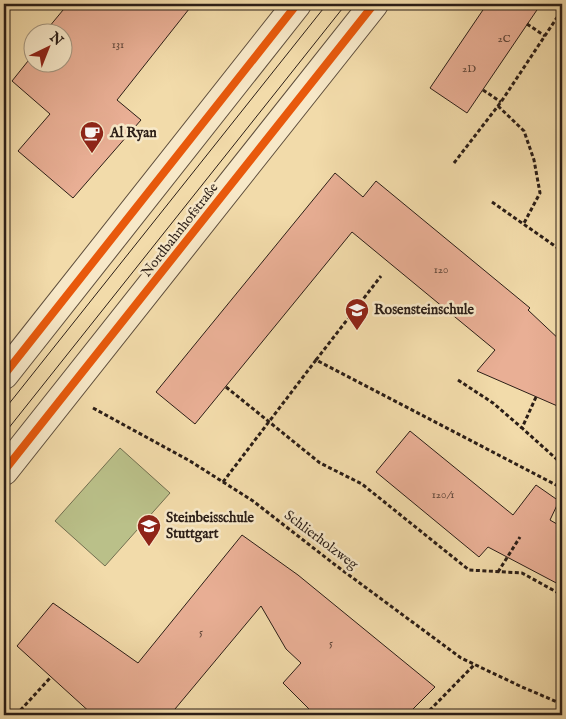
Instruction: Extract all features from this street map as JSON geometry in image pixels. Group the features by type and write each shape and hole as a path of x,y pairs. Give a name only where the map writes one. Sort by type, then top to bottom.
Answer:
{"street":[{"path":"4,375 297,4"},
{"name":"Nordbahnhofstraße","path":"4,471 374,4"}],"path":[{"path":"454,163 501,102 562,10"},
{"path":"527,24 545,36"},
{"path":"482,90 501,102"},
{"path":"498,106 524,131 534,160 540,193 523,225"},
{"path":"492,202 562,251"},
{"path":"223,482 381,276"},
{"path":"316,360 562,488"},
{"path":"458,380 493,403 562,464"},
{"path":"226,387 268,423 320,463 362,484 469,570 522,573 562,595"},
{"path":"522,428 536,397"},
{"path":"498,572 520,537"},
{"path":"425,715 475,664"},
{"path":"16,715 51,676"}],"green space":[{"path":"120,448 170,493 105,566 55,521"}],"building":[{"path":"68,4 193,4 117,100 141,120 73,198 18,151 50,114 12,81 22,68 22,72 72,72 72,22 53,22"},
{"path":"487,4 541,4 467,113 430,88"},
{"path":"335,173 363,197 376,181 530,308 528,310 562,342 562,408 477,371 495,350 352,232 195,424 156,392"},
{"path":"410,431 513,515 536,485 559,501 550,520 562,527 562,586 488,547 479,557 376,472"},
{"path":"242,535 298,575 435,687 407,715 315,715 283,683 301,663 286,649 261,606 170,715 93,715 17,646 53,603 138,663"}],"tram line":[{"path":"4,410 327,4"},
{"path":"4,434 346,4"}],"cycle path":[{"path":"4,375 297,4"},
{"path":"4,471 374,4"}],"place":[{"name":"Al Ryan","path":"92,154"},
{"name":"Rosensteinschule","path":"357,331"},
{"name":"Steinbeisschule Stuttgart","path":"149,547"}]}
